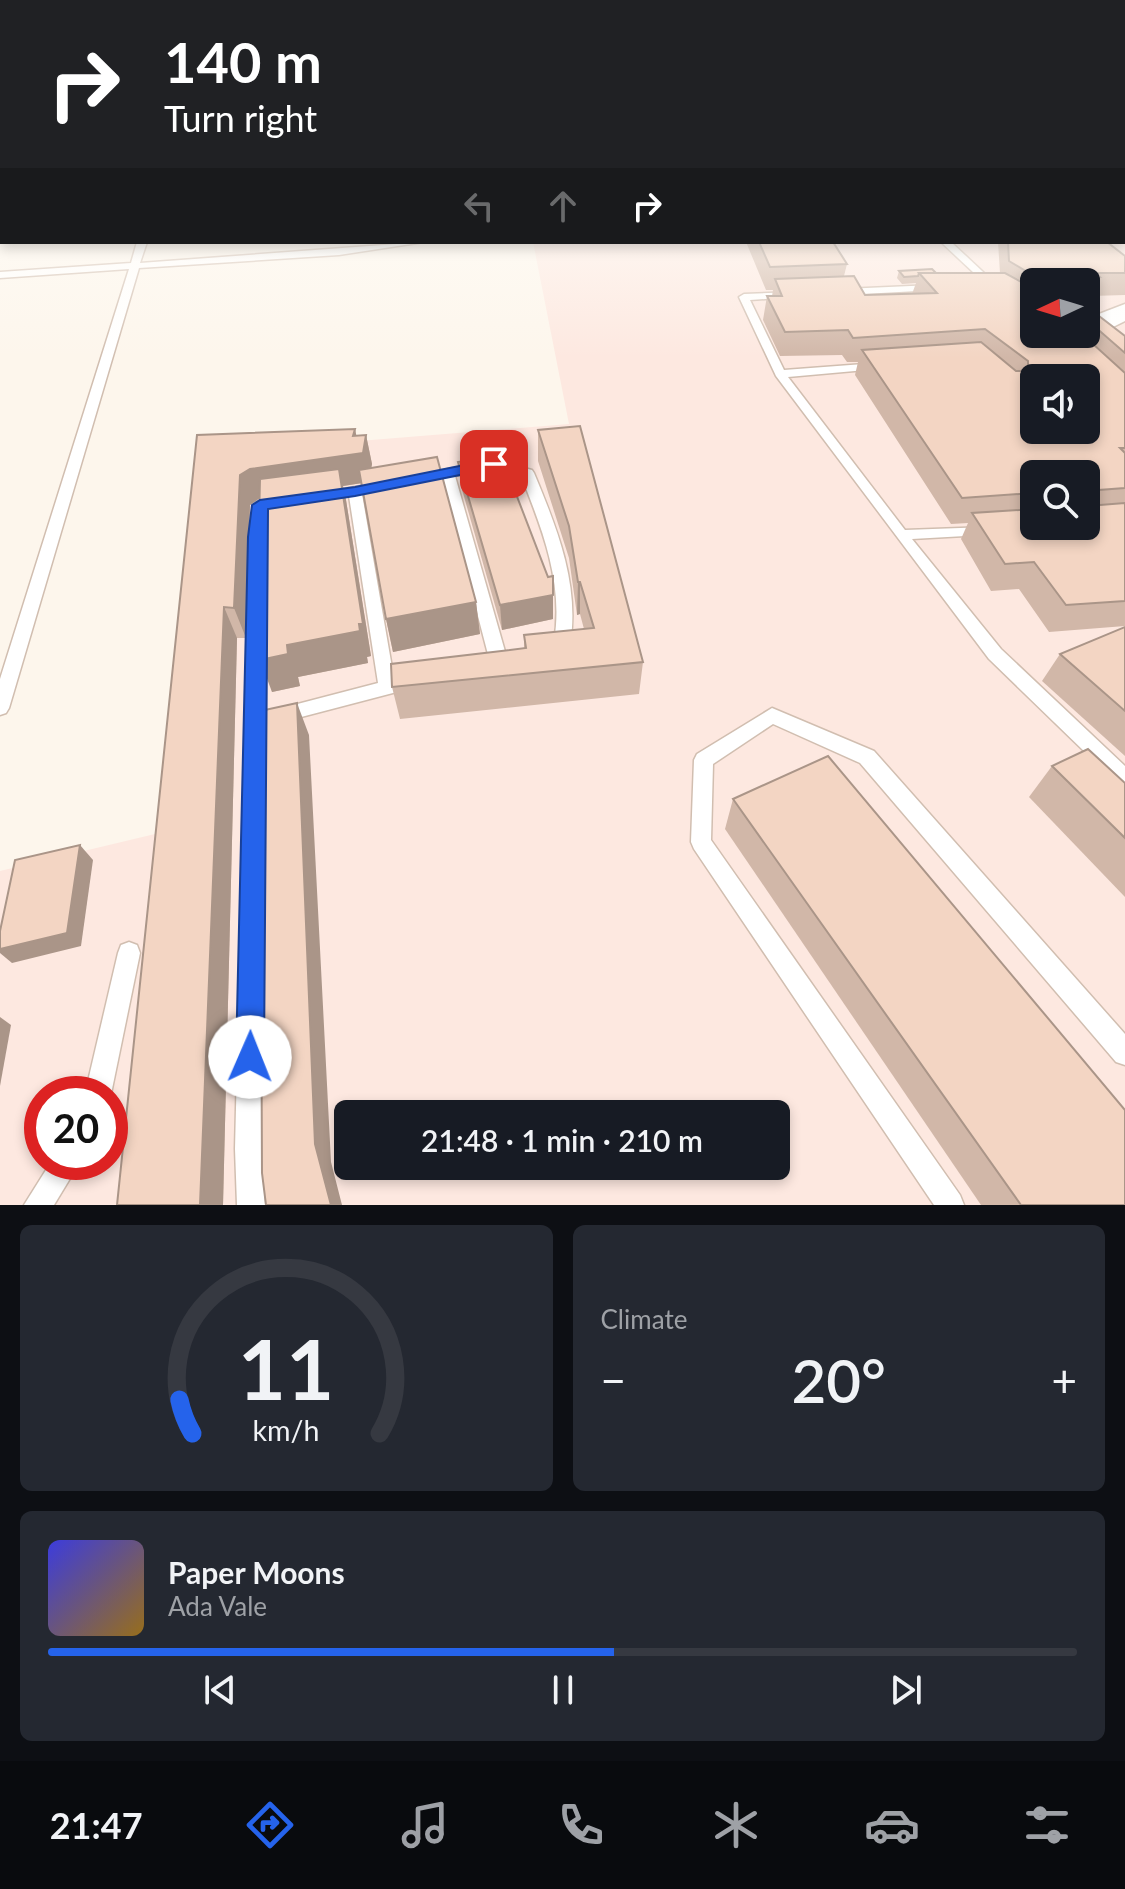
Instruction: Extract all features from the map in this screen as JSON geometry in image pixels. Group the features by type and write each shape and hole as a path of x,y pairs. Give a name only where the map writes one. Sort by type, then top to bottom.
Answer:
{"street":[{"path":"1100,322 1125,312"},
{"path":"1100,334 1125,352"}],"lane":[{"path":"0,708 2,690 141,245"},
{"path":"0,275 134,268 393,245"},
{"path":"950,245 997,288 979,286"},
{"path":"836,293 940,288"},
{"path":"805,294 744,297 780,374 995,654 1125,778"},
{"path":"780,374 896,365"},
{"path":"314,497 355,492 494,464 527,473 546,518 568,624 562,645 537,651"},
{"path":"447,473 499,662"},
{"path":"355,492 387,687"},
{"path":"251,1205 248,1149 257,537 260,505 287,501"},
{"path":"901,535 1004,529"},
{"path":"256,722 429,677"},
{"path":"950,1205 701,842 704,760 772,715 867,757 1125,1053"},
{"path":"102,1076 129,953"},
{"path":"38,1205 55,1180"}],"shaded area":[{"path":"534,245 1125,245 1125,1205 0,1205 0,871 155,834 198,454 569,424"}],"building":[{"path":"760,245 835,245 847,264 770,267"},
{"path":"1008,245 1111,245 1125,256 1125,273 1100,273 1100,268 1021,268 1009,261"},
{"path":"932,269 936,273 904,277 899,271"},
{"path":"919,273 1005,273 1020,281 1020,348 1097,348 1125,373 1125,448 1120,448 1125,453 1125,488 1100,490 1100,460 1020,460 1020,494 962,498 862,350 981,342 1020,371 1020,444 1100,444 1100,364 1028,364 985,329 853,338 848,330 785,332 767,296 782,296 775,279 854,276 865,295 937,293"},
{"path":"1100,317 1125,336 1125,353 1100,331"},
{"path":"580,426 643,662 392,687 391,664 526,648 524,635 594,628 578,582 569,526 538,430"},
{"path":"355,429 353,436 366,435 363,453 250,469 240,475 234,608 224,607 200,1205 117,1205 120,1180 128,1180 128,1099 197,435"},
{"path":"501,455 548,577 553,576 553,595 500,605 458,462"},
{"path":"437,457 476,602 386,619 359,470"},
{"path":"339,469 363,624 359,624 360,631 287,645 288,654 260,660 257,605 260,479"},
{"path":"1125,503 1125,601 1066,605 1034,562 1005,564 972,513 1020,510 1020,540 1100,540 1100,505"},
{"path":"1125,627 1125,711 1060,654"},
{"path":"297,703 315,1144 331,1205 266,1205 262,1173 260,711"},
{"path":"1088,749 1125,783 1125,838 1052,766"},
{"path":"828,756 1125,1110 1125,1205 1021,1205 733,799"},
{"path":"80,845 67,933 0,949 0,931 15,860"}],"route":[{"path":"250,1057 257,537 260,505 355,492 494,464"}]}
